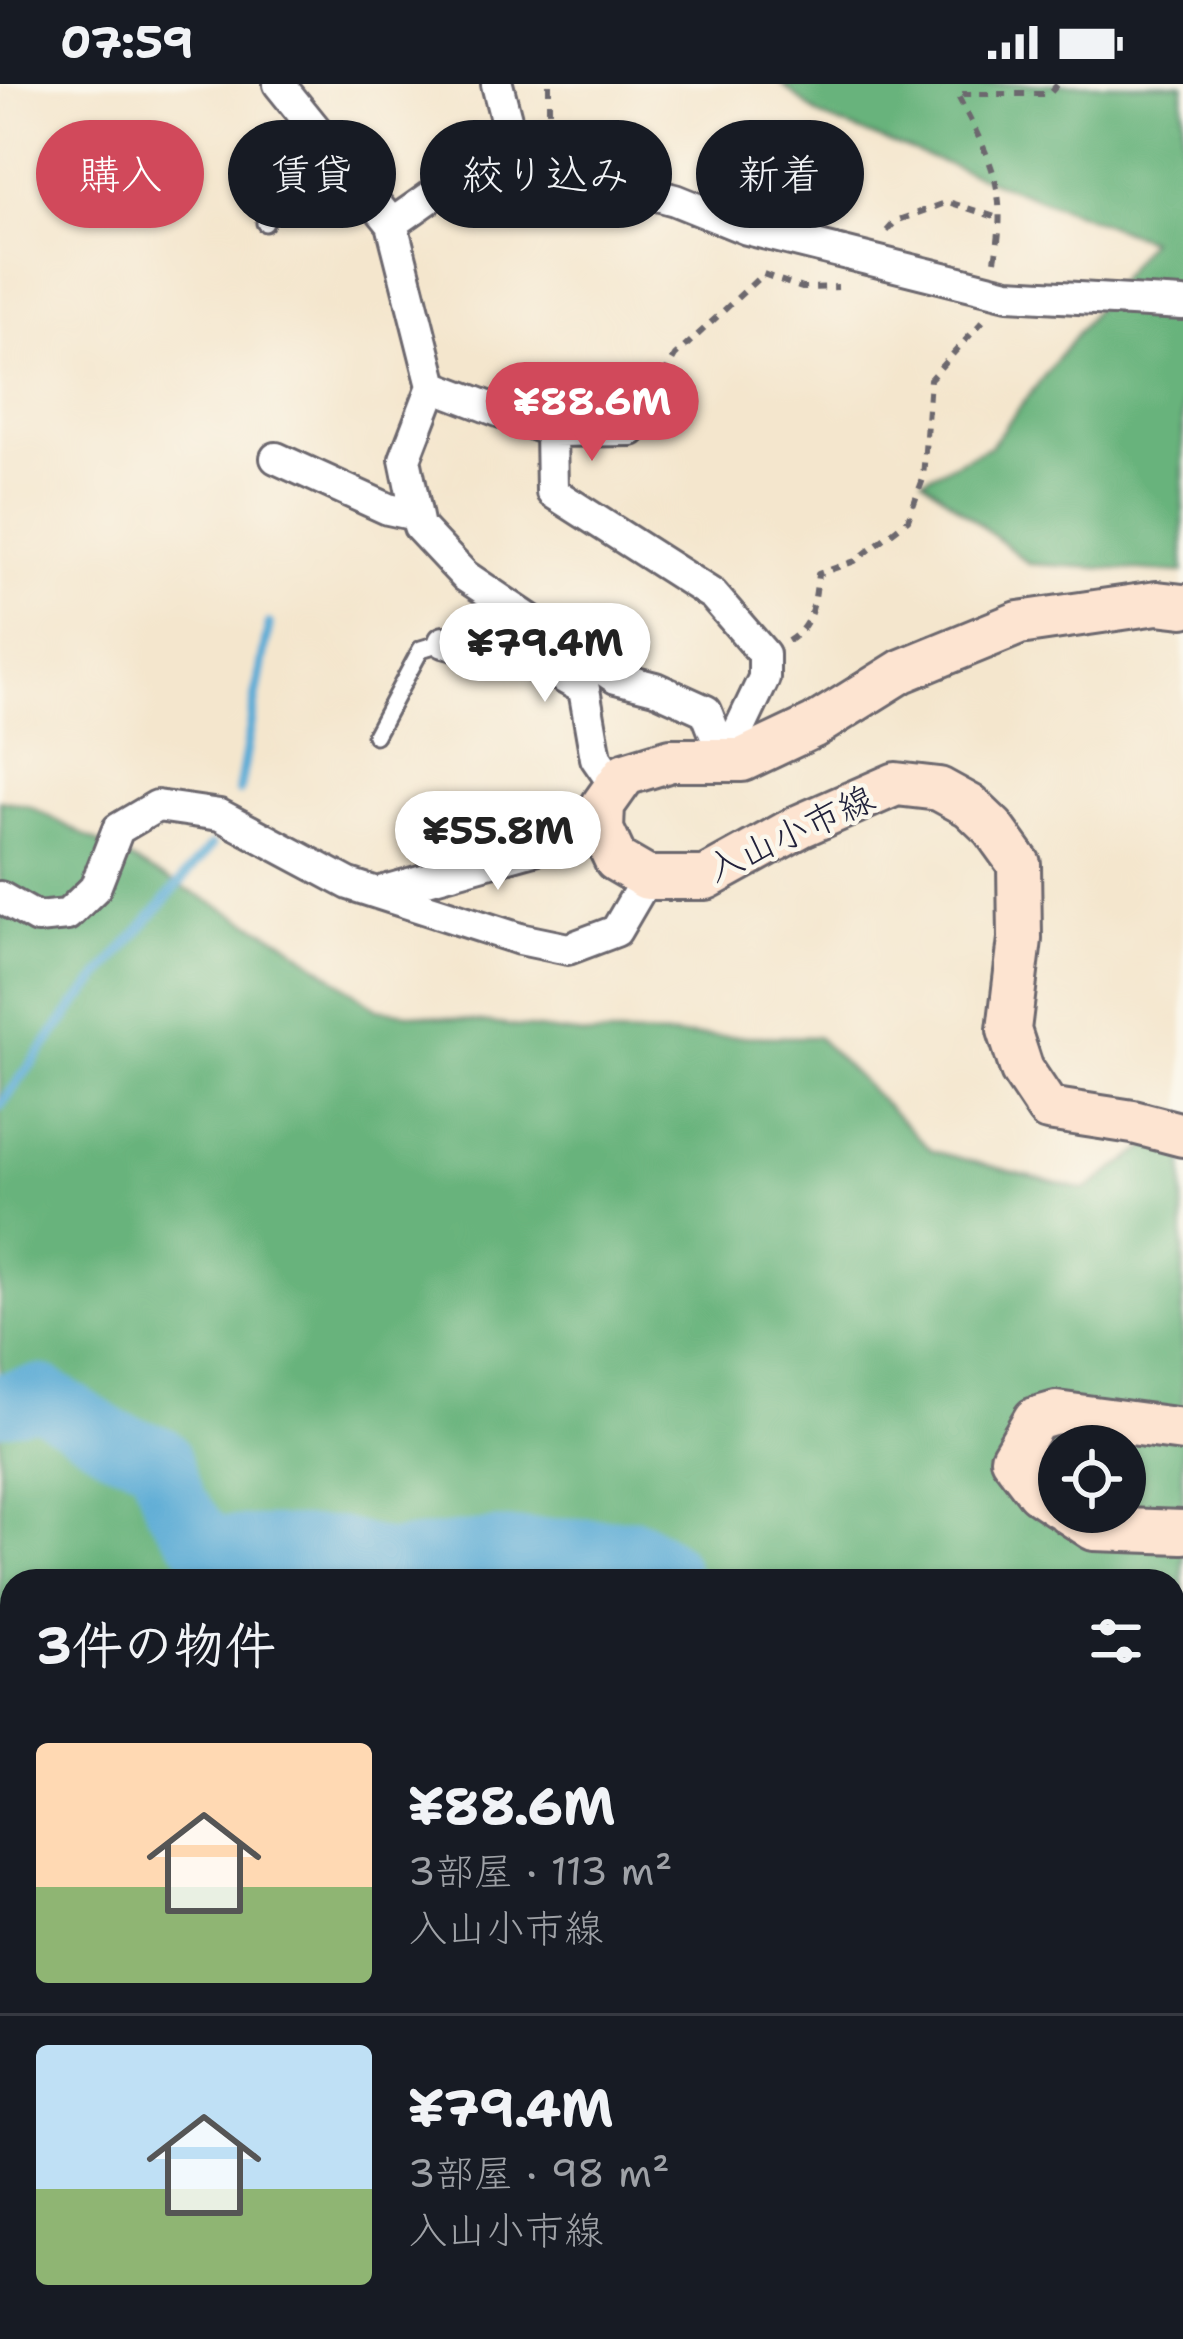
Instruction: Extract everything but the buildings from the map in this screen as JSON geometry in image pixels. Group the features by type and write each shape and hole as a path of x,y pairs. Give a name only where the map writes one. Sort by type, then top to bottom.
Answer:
{"main road":[{"path":"647,878 616,860 602,830 603,805 625,773 671,760 742,760 814,725 902,671 1019,622 1156,603 1183,607"},
{"name":"入山小市線","path":"647,878 706,878 800,826 896,784 939,789 970,806 993,828 1018,864 1020,939 1009,1030 1022,1070 1048,1109 1183,1135"},
{"path":"1038,1492 1012,1458 1035,1419 1056,1413 1146,1425"},
{"path":"1146,1425 1183,1430"},
{"path":"1146,1531 1183,1532"}],"street":[{"path":"279,84 306,120"},
{"path":"497,84 506,120"},
{"path":"672,201 747,230 1008,294 1183,304"},
{"path":"393,228 434,386 405,459 419,527 465,576 616,678 655,688 706,711 725,760"},
{"path":"434,386 551,431 631,430"},
{"path":"551,431 552,491 713,596 764,655 764,678 725,760"},
{"path":"277,458 388,509 416,515"},
{"path":"444,643 550,670 584,689 596,758 616,787"},
{"path":"0,897 37,918 67,915 95,888 118,829 157,806 220,815 349,884 520,939 568,949 616,931 647,878"},
{"path":"377,892 602,830"}],"lane":[{"path":"375,735 421,649 444,643"}],"path":[{"path":"764,655 797,635 814,610 818,574 855,561 908,520 923,479 930,379 959,342 995,310 989,289 1003,220 994,168 957,94 1049,94 1058,84"},
{"path":"865,256 896,221 949,202 1003,220"},
{"path":"631,430 675,356 763,274 802,289 847,286"}],"green space":[{"path":"781,84 1183,84 1183,573 1029,564 923,479 990,446 1149,240 864,133 864,120 821,117"},
{"path":"0,800 29,806 283,940 377,1009 585,1035 817,1037 932,1151 1085,1190 1183,1122 1183,1569 0,1569"}],"waterway":[{"path":"239,791 269,624"},
{"path":"0,1106 73,1008 211,846"},
{"path":"0,1404 40,1396 115,1442 159,1457 175,1504 207,1547 335,1548 387,1562 497,1550 634,1550 664,1569"}]}
